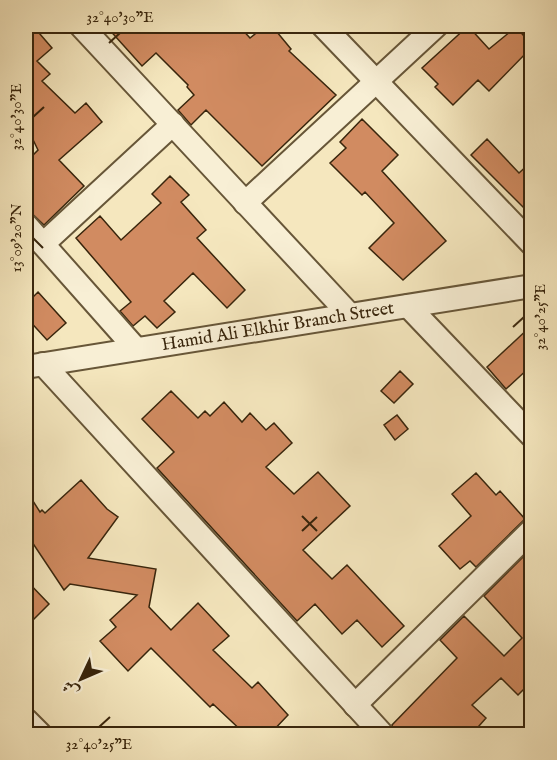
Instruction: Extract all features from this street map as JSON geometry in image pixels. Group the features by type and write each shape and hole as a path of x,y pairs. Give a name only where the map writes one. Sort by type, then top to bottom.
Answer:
{"street":[{"path":"81,26 350,315"},
{"path":"323,26 531,244"},
{"path":"245,203 436,26"},
{"path":"43,244 173,124"},
{"path":"26,225 136,349"},
{"name":"Hamid Ali Elkhir Branch Street","path":"34,365 531,286"},
{"path":"408,306 531,436"},
{"path":"34,365 382,735"},
{"path":"355,705 531,530"},
{"path":"26,720 40,735"}],"building":[{"path":"26,26 33,26 52,48 37,61 50,74 42,81 75,113 86,103 102,122 59,160 84,186 44,225 26,208 26,162 38,150 26,125"},
{"path":"106,26 239,26 250,38 265,26 272,26 291,49 289,51 336,95 262,166 206,110 191,125 178,110 194,95 187,87 188,85 156,53 142,66"},
{"path":"468,26 489,49 516,27 531,44 531,48 489,91 478,80 453,105 435,87 438,84 422,68"},
{"path":"362,119 398,155 382,171 446,241 403,280 369,248 394,223 365,192 362,195 330,163 346,148 340,142"},
{"path":"487,139 519,173 531,162 531,215 471,155"},
{"path":"170,176 189,195 181,202 206,230 197,238 245,290 227,308 193,273 164,301 175,312 157,328 145,316 133,326 120,311 131,302 76,238 100,216 121,240 161,203 152,194"},
{"path":"38,292 66,323 47,340 26,317 26,304"},
{"path":"531,326 531,366 506,389 487,367"},
{"path":"400,371 413,384 394,403 381,391"},
{"path":"171,391 198,418 205,411 210,416 224,402 242,422 250,413 266,430 274,423 292,443 266,467 294,494 318,472 350,506 303,550 332,579 347,565 404,626 382,647 357,620 342,634 315,604 297,621 157,468 174,452 142,419"},
{"path":"397,415 408,429 395,440 384,425"},
{"path":"476,473 496,495 500,491 525,519 476,567 470,561 460,569 439,546 471,516 452,494"},
{"path":"81,480 107,509 118,517 88,558 156,569 149,607 171,630 198,603 229,636 213,650 252,688 258,682 288,715 269,735 246,735 213,704 210,707 151,648 128,671 100,641 116,627 110,620 137,595 70,584 64,590 26,533 26,490 40,512 42,510 45,513"},
{"path":"531,549 531,682 518,695 501,678 472,705 486,718 471,735 395,735 392,725 457,658 440,640 464,616 504,656 522,638 484,596"},
{"path":"26,580 49,604 26,627"}]}
